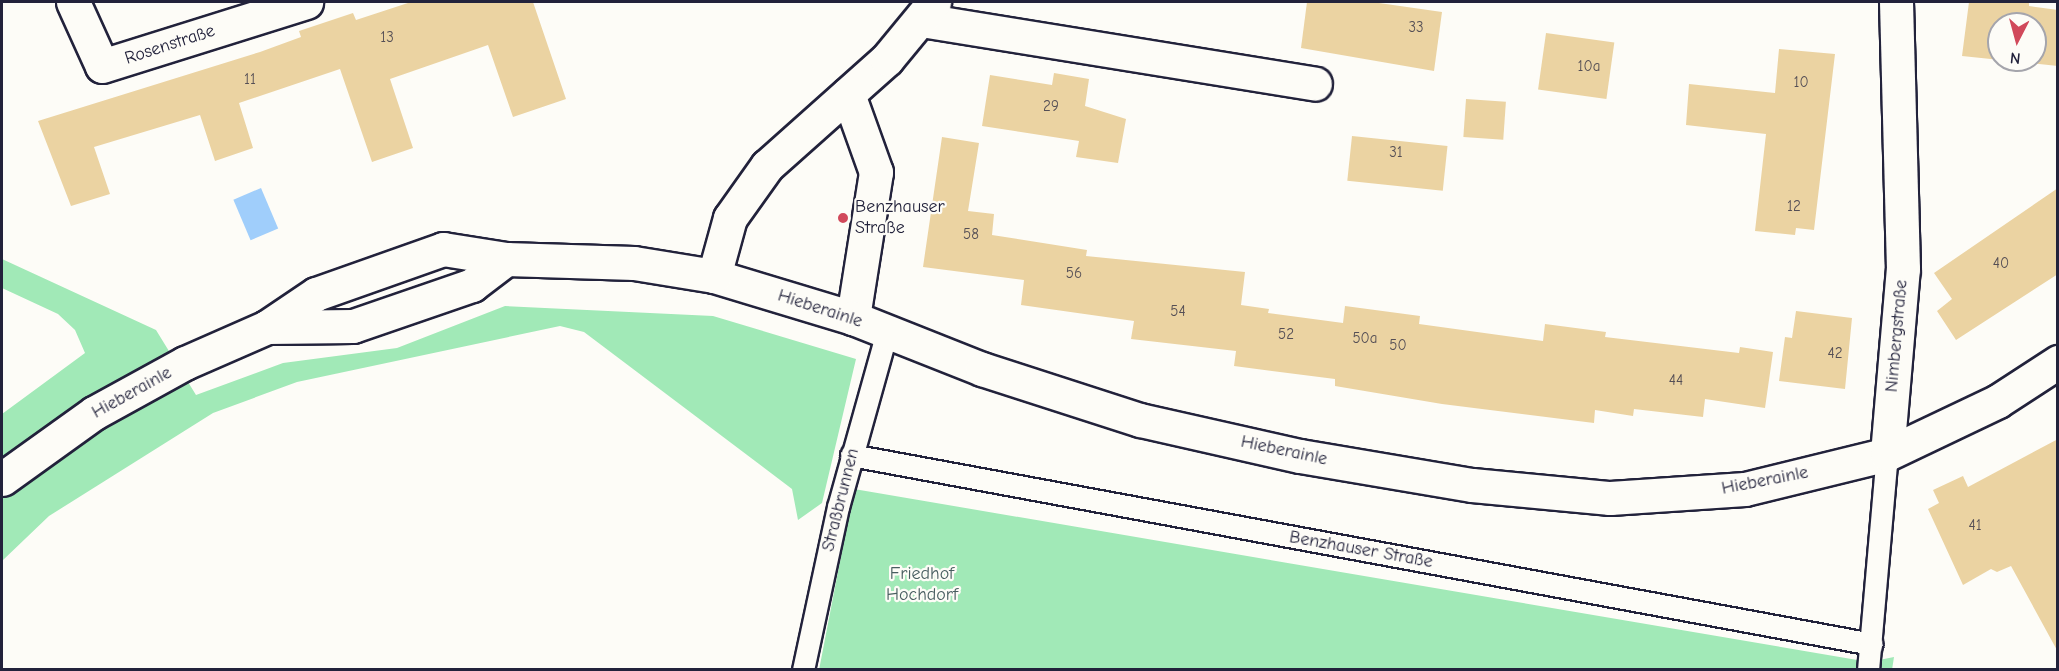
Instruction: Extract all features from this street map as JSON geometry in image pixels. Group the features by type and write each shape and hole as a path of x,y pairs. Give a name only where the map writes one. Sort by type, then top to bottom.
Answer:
{"street":[{"name":"Rosenstraße","path":"73,2 102,66 306,2"},
{"name":"Nimbergstraße","path":"1887,454 1903,269 1896,2"},
{"path":"714,276 730,218 767,166 848,94 928,11 1315,84"},
{"path":"848,94 876,172 853,318"},
{"name":"Hieberainle","path":"4,477 94,413 185,363 267,327 316,294 443,249 506,260 634,263 714,276 853,318 887,332 1140,420 1300,456 1472,485 1610,498 1745,489 1887,454 1998,401 2058,362"}],"lane":[{"name":"Straßbrunnen","path":"803,669 851,455 887,332"},
{"name":"Nimbergstraße","path":"1868,669 1887,454"},
{"name":"Benzhauser Straße","path":"851,455 1872,644"}],"green space":[{"path":"2,259 156,330 196,395 283,363 397,348 505,306 713,316 856,359 822,503 798,520 792,489 584,332 560,326 297,382 213,413 49,516 2,561 2,414 85,353 75,330 58,314 2,288"},
{"name":"Friedhof Hochdorf","path":"854,489 1869,662 1894,657 1892,670 819,670"}],"water":[{"path":"261,188 278,229 251,240 233,200"}],"building":[{"path":"411,2 533,2 566,99 513,117 488,45 390,79 413,148 372,162 340,69 239,103 253,148 215,161 200,115 94,147 110,194 71,206 38,121 260,52 301,37 299,31 353,13 356,20"},
{"path":"1307,2 1372,2 1442,12 1434,71 1301,48"},
{"path":"1969,2 2029,2 2029,6 2058,10 2058,66 2047,65 2047,12 1987,12 1987,59 1962,56"},
{"path":"1546,33 1614,43 1606,99 1538,89"},
{"path":"1779,49 1835,54 1814,230 1796,228 1795,235 1755,231 1766,134 1686,125 1689,84 1775,93"},
{"path":"1054,73 1089,79 1085,106 1126,119 1118,163 1076,157 1079,141 982,126 990,75 1052,85"},
{"path":"1466,99 1506,102 1503,140 1463,137"},
{"path":"1352,136 1447,146 1443,191 1347,181"},
{"path":"942,137 979,143 968,211 994,214 992,235 1087,250 1086,256 1245,272 1241,305 1269,309 1268,313 1343,323 1345,306 1420,316 1419,324 1543,341 1545,324 1606,332 1605,337 1739,353 1740,347 1773,352 1765,408 1705,399 1703,417 1634,409 1633,416 1595,410 1594,423 1442,404 1335,386 1335,379 1234,366 1236,351 1131,339 1134,321 1021,305 1024,280 923,267"},
{"path":"2058,188 2058,274 1956,340 1937,311 1952,299 1934,273"},
{"path":"1796,311 1852,318 1845,389 1779,381 1785,337 1792,338"},
{"path":"2058,439 2058,652 2011,566 1997,572 1991,569 1963,585 1928,509 1939,503 1933,490 1963,476 1968,487"}],"place":[{"name":"Benzhauser Straße","path":"843,218"}]}
